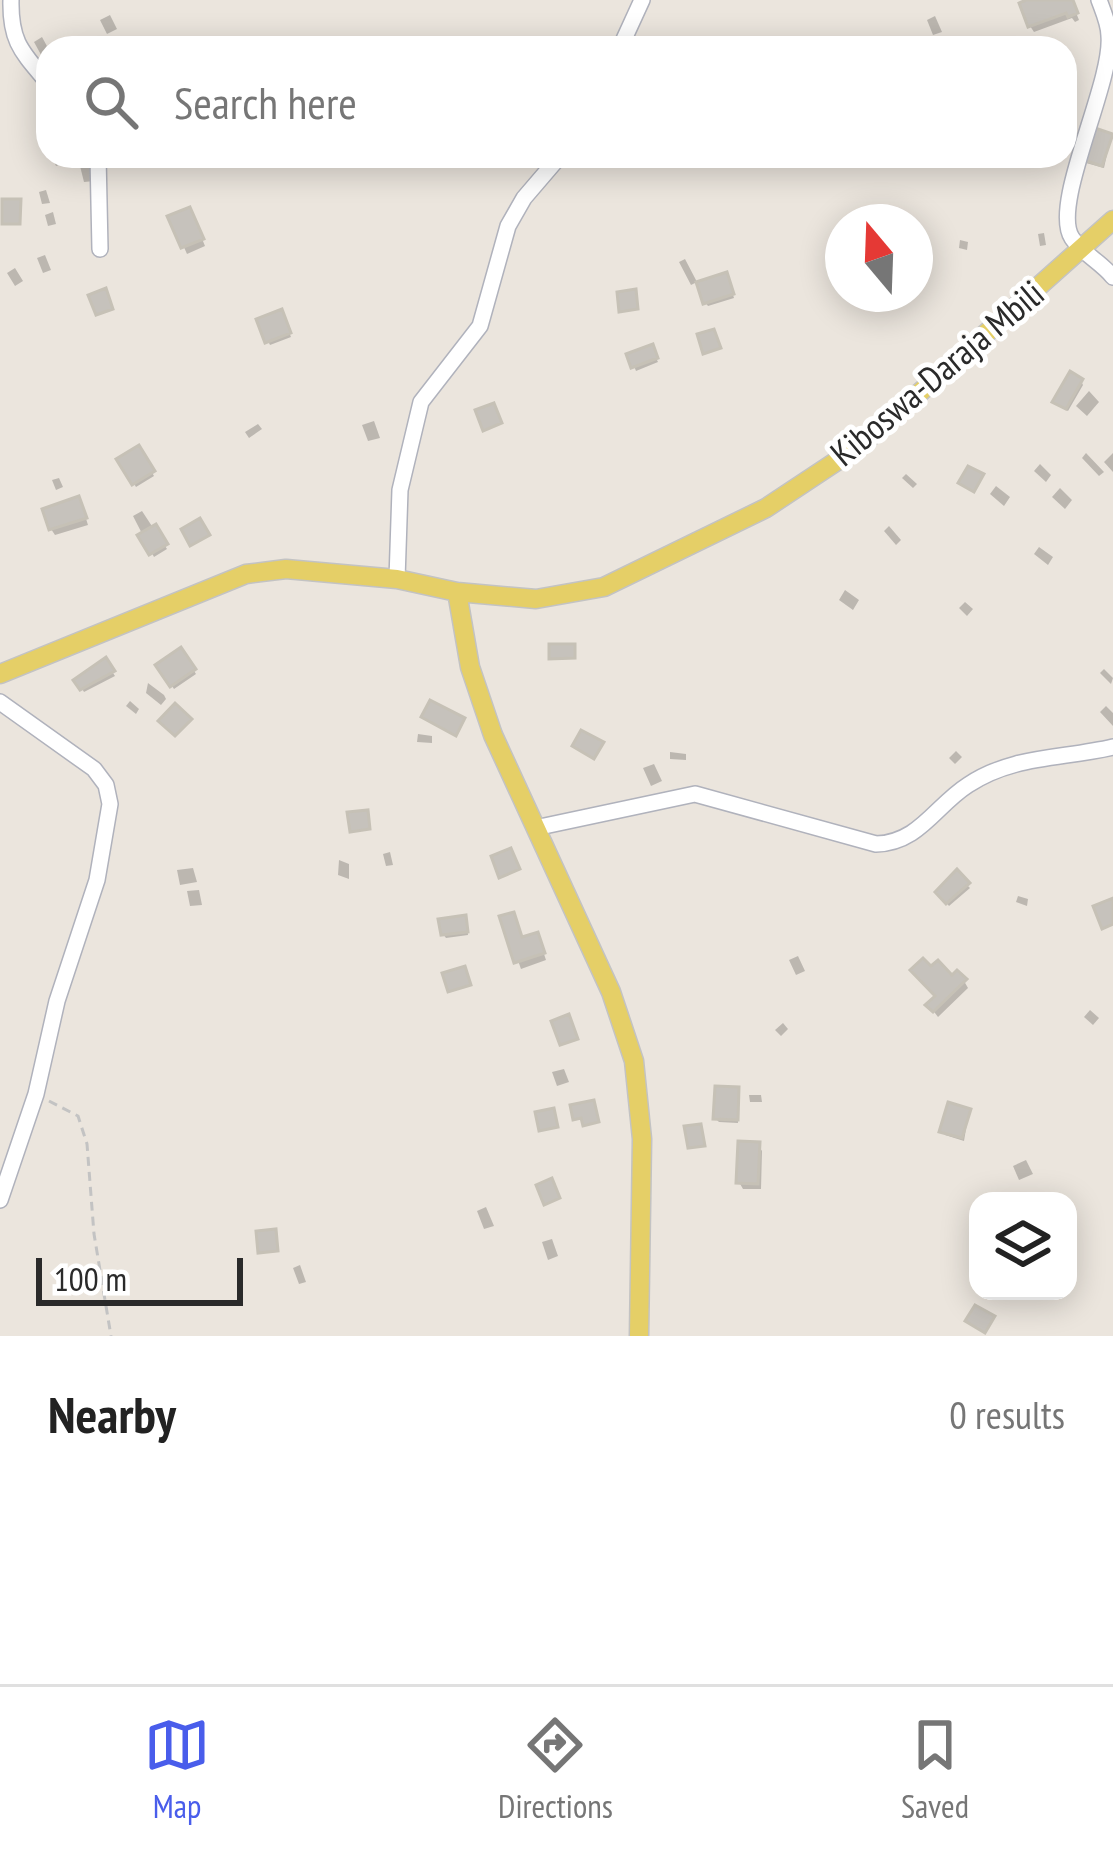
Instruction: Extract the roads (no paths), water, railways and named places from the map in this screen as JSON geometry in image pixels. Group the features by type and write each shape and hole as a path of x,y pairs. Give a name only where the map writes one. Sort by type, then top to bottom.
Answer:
{"main road":[{"name":"Kiboswa-Daraja Mbili","path":"0,674 246,574 286,569 536,599 604,587 766,508 861,446 1113,220"},
{"path":"457,592 476,684 535,828 611,992 634,1061 641,1139 639,1336"}],"street":[{"path":"11,0 11,30 36,68"},
{"path":"625,36 640,0"},
{"path":"1099,0 1110,35 1108,63 1080,154 1067,224 1072,239 1113,277"},
{"path":"100,168 100,249"},
{"path":"397,579 400,490 421,402 480,326 508,226 550,168"},
{"path":"0,702 94,770 106,785 110,804 97,880 57,1001 36,1094 0,1200"},
{"path":"535,828 694,794 890,844 914,834 962,788 990,772 1032,758 1113,747"}]}
